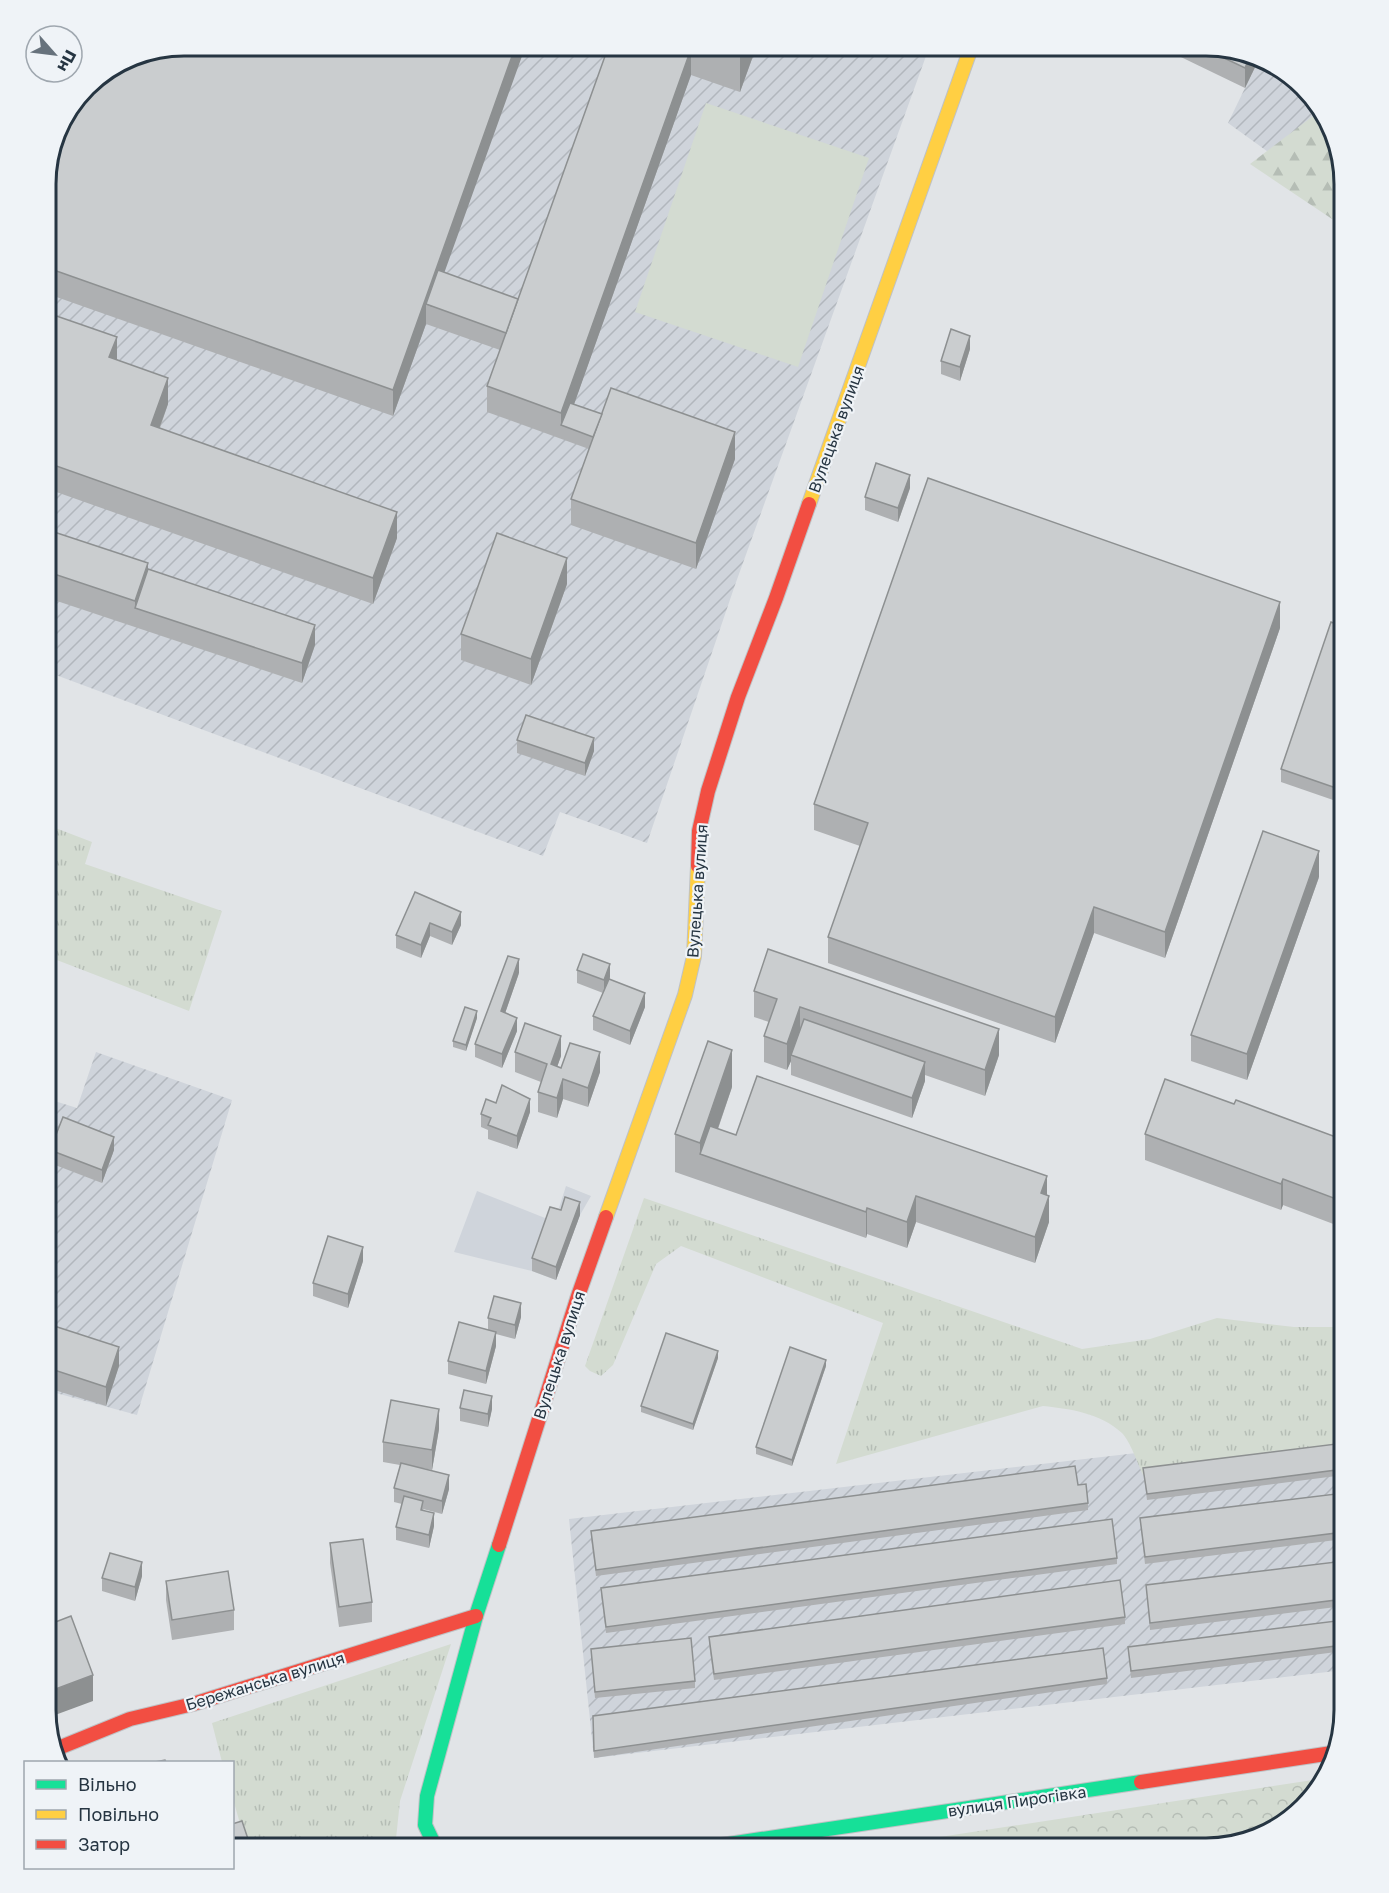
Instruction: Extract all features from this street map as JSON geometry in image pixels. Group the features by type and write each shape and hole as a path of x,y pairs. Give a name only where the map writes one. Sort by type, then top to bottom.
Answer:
{"street":[{"name":"Вулецька вулиця","path":"431,1837 425,1825 427,1796 476,1616 578,1296 685,996 694,956 699,831 711,780 738,697 776,598 968,56"},
{"name":"Бережанська вулиця","path":"61,1747 130,1719 202,1701 476,1616"},
{"name":"вулиця Пирогівка","path":"771,1838 1326,1754"}],"shaded area":[{"path":"926,56 735,585 647,843 560,812 543,856 56,675 57,162 170,57"},
{"path":"1256,66 1277,77 1290,87 1307,106 1324,134 1332,167 1334,200 1228,123"},
{"path":"96,1052 232,1100 137,1415 56,1393 56,1101 77,1108"},
{"path":"566,1186 591,1196 580,1215 556,1280 532,1271 454,1252 477,1191 550,1220 565,1210 559,1208"},
{"path":"1334,1430 1334,1671 594,1758 569,1519"}],"green space":[{"path":"706,103 869,158 798,367 635,312"},
{"path":"1314,116 1324,134 1329,150 1334,183 1334,220 1250,164"},
{"path":"56,828 92,842 85,864 222,911 189,1011 56,960"},
{"path":"644,1198 1082,1349 1150,1339 1217,1318 1294,1327 1334,1327 1334,1451 1143,1475 1128,1441 1113,1426 1085,1413 1043,1406 836,1464 883,1323 681,1246 656,1264 613,1365 601,1376 585,1366"},
{"path":"451,1644 400,1801 396,1837 244,1837 234,1802 234,1761 222,1761 212,1723"},
{"path":"1312,1780 1296,1800 1270,1820 1255,1828 1222,1836 1206,1838 935,1838"}],"building":[{"path":"512,56 393,390 56,271 58,158 65,134 73,119 99,87 134,65 167,57"},
{"path":"605,56 688,56 561,413 487,386"},
{"path":"1222,57 1247,62 1245,68"},
{"path":"438,270 518,299 506,333 426,304"},
{"path":"56,316 117,337 109,357 168,378 151,425 397,512 373,578 56,466"},
{"path":"951,329 970,336 960,367 941,361"},
{"path":"611,388 735,432 696,543 571,499"},
{"path":"570,403 602,414 593,437 561,425"},
{"path":"876,463 910,475 898,508 865,497"},
{"path":"928,478 1280,602 1165,932 1094,907 1055,1017 828,937 868,823 814,804"},
{"path":"56,533 148,563 135,601 56,575"},
{"path":"497,533 567,558 531,659 461,634"},
{"path":"148,569 315,625 302,663 135,608"},
{"path":"1331,622 1334,623 1334,787 1281,769"},
{"path":"526,715 594,738 585,763 517,740"},
{"path":"1263,831 1319,851 1247,1054 1191,1035"},
{"path":"415,892 461,912 452,932 430,923 421,945 396,935"},
{"path":"768,949 999,1029 985,1070 800,1007 787,1044 764,1036 777,999 754,991"},
{"path":"583,954 610,964 604,980 577,970"},
{"path":"508,956 519,959 501,1011 517,1018 502,1054 475,1044"},
{"path":"609,979 645,993 630,1031 593,1016"},
{"path":"465,1007 477,1011 466,1045 453,1041"},
{"path":"804,1019 925,1062 912,1098 791,1055"},
{"path":"525,1023 561,1036 551,1064 561,1068 570,1043 600,1052 588,1088 563,1079 557,1098 538,1092 547,1064 515,1052"},
{"path":"708,1041 732,1050 700,1143 675,1134"},
{"path":"757,1076 1047,1176 1041,1193 1049,1196 1035,1237 916,1196 907,1222 867,1208 866,1212 700,1154 710,1126 736,1135"},
{"path":"1165,1079 1234,1104 1236,1100 1334,1136 1334,1198 1283,1179 1281,1184 1145,1134"},
{"path":"502,1085 530,1099 517,1136 488,1125 491,1118 481,1114 486,1099 496,1103"},
{"path":"63,1117 114,1137 102,1170 56,1152 56,1135"},
{"path":"565,1197 580,1202 556,1267 532,1258 550,1207 561,1210"},
{"path":"328,1236 363,1247 348,1294 313,1283"},
{"path":"494,1296 521,1303 515,1325 488,1318"},
{"path":"459,1322 496,1332 486,1371 448,1361"},
{"path":"56,1327 119,1347 106,1387 56,1371"},
{"path":"666,1333 718,1351 693,1424 641,1406"},
{"path":"790,1347 826,1360 792,1460 756,1447"},
{"path":"464,1390 492,1396 488,1414 460,1408"},
{"path":"391,1400 439,1409 432,1450 383,1442"},
{"path":"1334,1444 1334,1470 1147,1494 1143,1468"},
{"path":"401,1463 449,1475 442,1501 394,1488"},
{"path":"1075,1466 1078,1485 1086,1484 1088,1503 596,1570 591,1531"},
{"path":"1334,1494 1334,1533 1145,1557 1140,1518"},
{"path":"404,1496 423,1501 421,1510 434,1513 429,1535 396,1527"},
{"path":"1112,1519 1117,1558 606,1627 601,1588"},
{"path":"363,1539 372,1602 339,1607 330,1543"},
{"path":"110,1553 142,1562 135,1587 102,1578"},
{"path":"1334,1562 1334,1600 1150,1623 1146,1585"},
{"path":"228,1571 234,1610 172,1620 166,1581"},
{"path":"1120,1580 1125,1617 714,1674 709,1637"},
{"path":"71,1616 93,1675 56,1689 56,1622"},
{"path":"1334,1621 1334,1646 1131,1671 1128,1647"},
{"path":"691,1638 695,1681 595,1692 591,1649"},
{"path":"1103,1648 1107,1678 594,1751 593,1716"},
{"path":"242,1821 247,1837 234,1837 234,1823"}],"traffic: fast":[{"path":"431,1837 425,1825 427,1796 476,1616 499,1545"},
{"path":"771,1838 1141,1782"}],"traffic: slow":[{"path":"809,504 968,56"},
{"path":"606,1217 685,995 694,956 698,866"}],"traffic: jam":[{"path":"698,866 699,831 708,791 738,697 809,504"},
{"path":"499,1545 578,1296 606,1217"},
{"path":"61,1747 130,1719 193,1704 476,1616"},
{"path":"1141,1782 1326,1754"}]}
